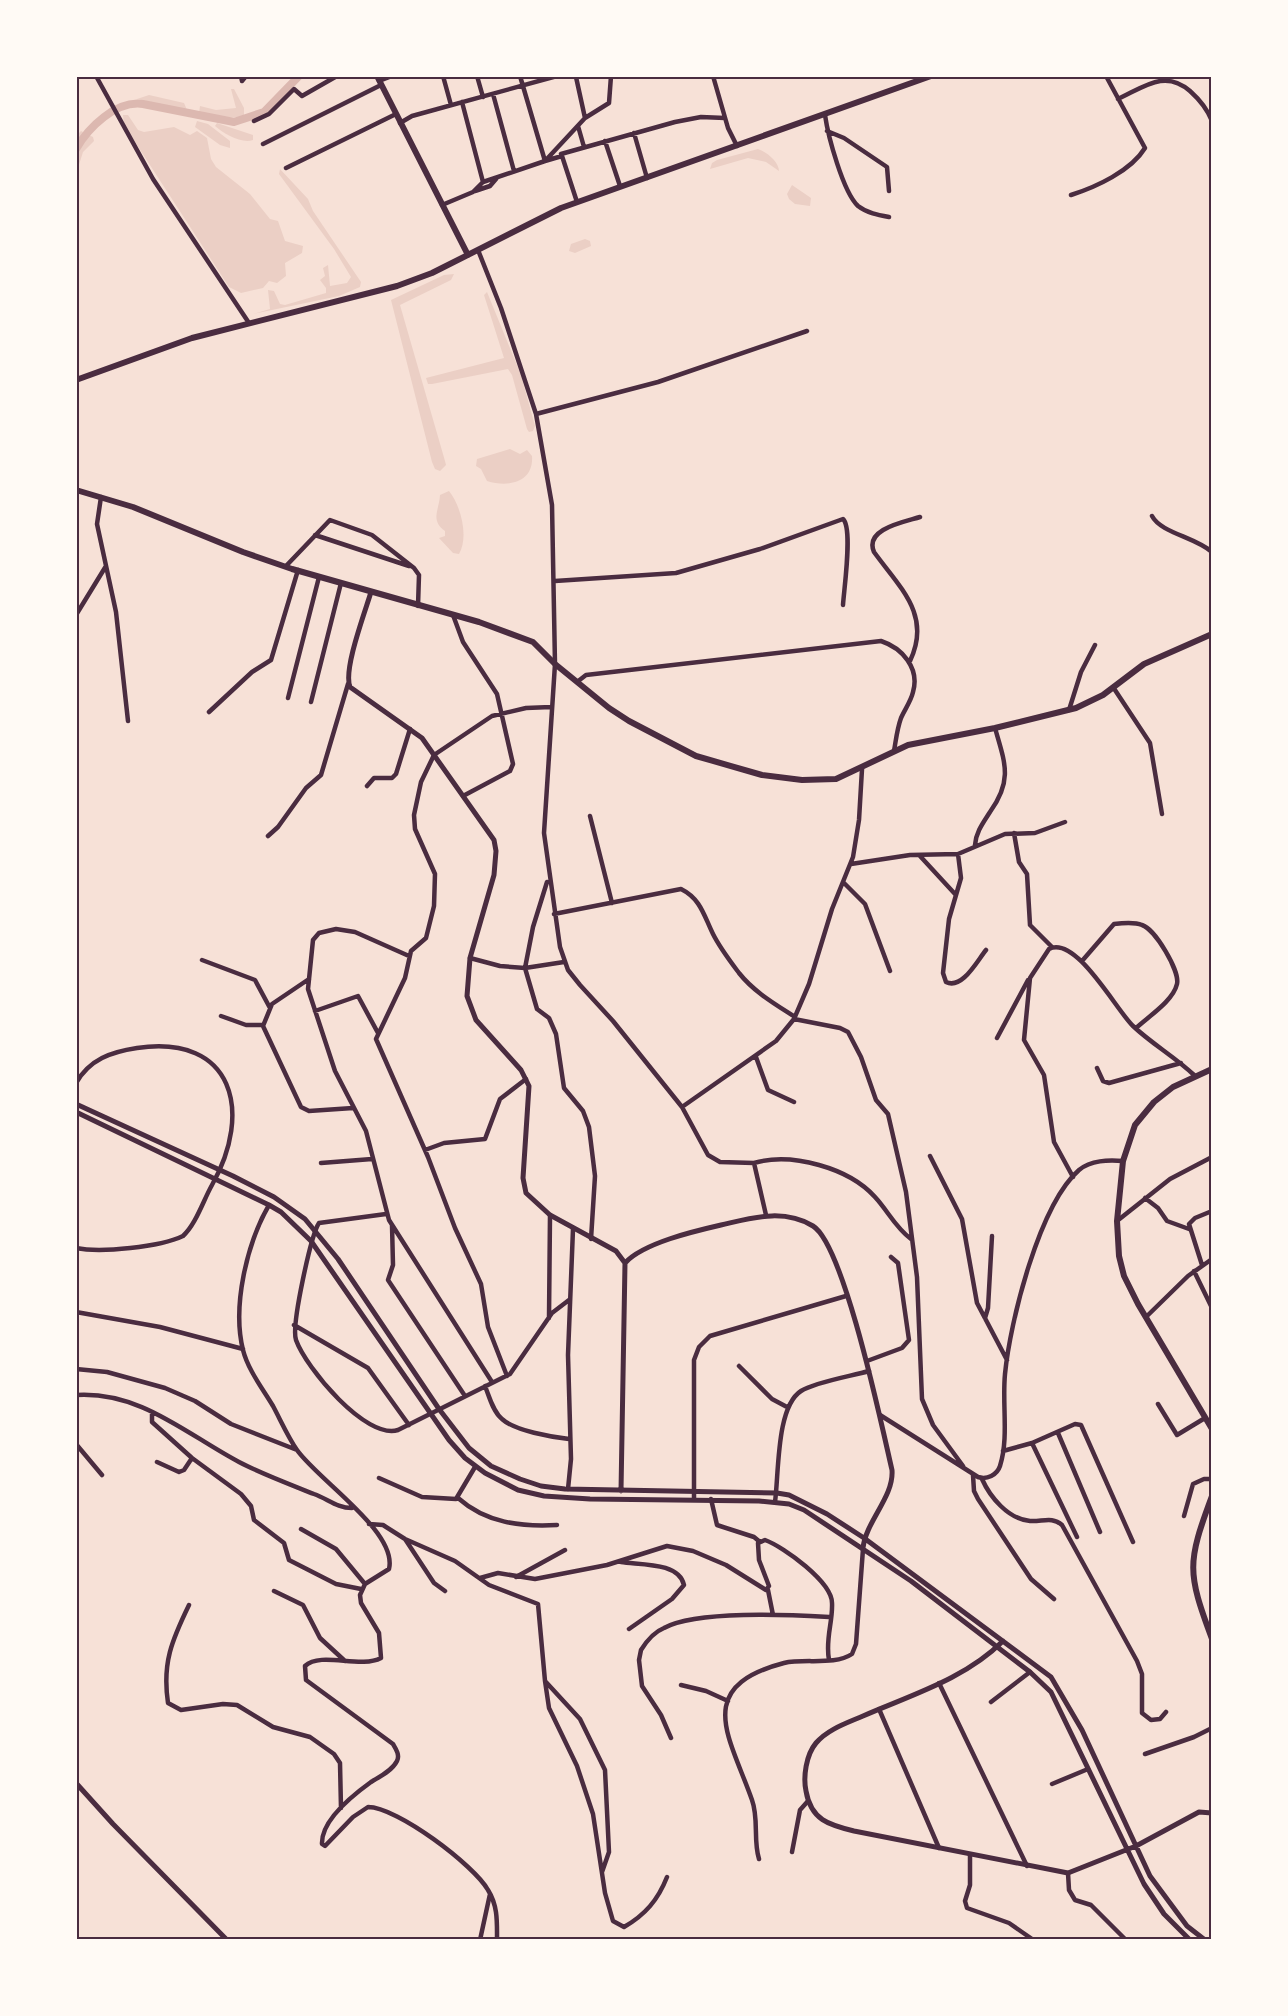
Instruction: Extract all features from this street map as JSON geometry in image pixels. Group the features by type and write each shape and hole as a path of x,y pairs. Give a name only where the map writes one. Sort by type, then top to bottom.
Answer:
{"main road":[{"path":"76,380 192,338 397,286 468,255 533,220 577,202 931,76"},
{"path":"379,81 468,255"},
{"path":"76,490 101,497 319,577 479,621 533,642 555,664 609,708 696,756 751,773 802,780 836,779 862,769 908,745 995,728 1069,710 1085,704 1113,687 1144,664 1212,634"},
{"path":"1212,1070 1194,1075 1173,1087 1145,1111 1135,1125 1123,1161 1117,1221 1119,1256 1124,1276 1212,1429"},
{"path":"1212,1496 1194,1549 1191,1567 1195,1591 1212,1639"}],"street":[{"path":"96,76 153,179 249,323"},
{"path":"241,76 242,81 246,76"},
{"path":"254,121 269,114 294,89 302,96 337,76"},
{"path":"263,144 392,76"},
{"path":"443,76 451,105"},
{"path":"477,76 483,97"},
{"path":"520,76 545,161"},
{"path":"400,123 412,116 557,76"},
{"path":"713,76 725,118 737,146"},
{"path":"1071,195 1110,177 1144,150 1143,142 1106,76"},
{"path":"545,161 585,118 609,103 612,77 574,77 585,118"},
{"path":"1118,99 1164,80 1176,80 1205,106 1212,121"},
{"path":"493,94 514,171"},
{"path":"462,102 483,182"},
{"path":"286,168 396,114"},
{"path":"825,115 827,131 850,196 862,208 889,217"},
{"path":"473,192 483,182 584,147 701,117 725,118"},
{"path":"578,126 584,147"},
{"path":"827,131 844,138 887,167 889,191"},
{"path":"634,133 647,178"},
{"path":"605,141 620,186"},
{"path":"559,146 577,202"},
{"path":"442,205 490,186 497,177"},
{"path":"478,250 501,308 536,414 552,505 555,664 543,809 548,880 564,962 580,985 613,1021 682,1107 708,1155 720,1162 754,1163 770,1160 825,1166 839,1170 870,1192 898,1228 911,1239"},
{"path":"536,414 658,382 807,331"},
{"path":"101,497 97,524 116,612 128,721"},
{"path":"1152,516 1161,527 1188,537 1212,552"},
{"path":"909,661 917,646 919,632 915,612 874,552 872,543 876,535 895,524 920,517"},
{"path":"555,581 676,573 760,549 843,519 847,523 848,544 843,605"},
{"path":"286,566 330,520 372,535 414,568 419,576 418,606"},
{"path":"315,535 414,568"},
{"path":"76,615 106,566"},
{"path":"209,712 252,672 271,660 298,570"},
{"path":"288,698 319,577"},
{"path":"311,702 341,583"},
{"path":"268,836 278,827 306,788 321,775 348,684 350,666 371,592"},
{"path":"453,615 463,642 497,694 512,767 464,796"},
{"path":"577,682 586,675 619,673 710,659 763,656 875,640 896,648 909,661 914,677 914,691 901,719 894,751"},
{"path":"1069,710 1081,672 1095,645"},
{"path":"348,684 422,738 491,834 496,851 495,875 470,958 466,988 470,1007 476,1020 526,1079 530,1095 524,1186 531,1200 573,1229 616,1251 624,1263 622,1499"},
{"path":"1113,687 1150,743 1162,814"},
{"path":"507,1376 486,1320 481,1284 455,1228 425,1150 376,1039 405,978 409,956 414,947 426,938 436,897 435,874 415,829 414,820 421,782 434,755 487,719 502,713 551,707"},
{"path":"975,845 979,828 999,799 1006,780 1004,759 995,728"},
{"path":"367,786 374,778 394,776 410,729"},
{"path":"682,1107 756,1057 786,1033 795,1018 851,864 859,820 862,769"},
{"path":"590,816 612,903"},
{"path":"851,864 957,854 975,845 1014,833 1035,833 1065,822"},
{"path":"1014,833 1019,862 1027,874 1030,925 1052,947 1062,948 1082,961 1136,1028 1194,1075"},
{"path":"957,854 961,878 955,894 944,966 946,982 953,984 962,980 986,950"},
{"path":"920,856 955,894"},
{"path":"548,880 533,927 525,968 537,1009 549,1018 556,1034 564,1088 583,1111 589,1127 596,1176 591,1239"},
{"path":"843,882 865,904 890,971"},
{"path":"554,914 675,889 692,895 703,910 721,948 741,975 766,998 795,1018 844,1029 861,1057 876,1100 890,1120 906,1192 921,1329 919,1366 922,1399 933,1425 963,1466"},
{"path":"1082,961 1114,924 1143,925 1153,933 1176,970 1177,984 1170,996 1136,1028"},
{"path":"409,956 395,952 366,935 334,929 314,937 308,989 335,1071 366,1131 386,1214 492,1382"},
{"path":"997,1038 1022,988 1052,947"},
{"path":"470,958 500,966 525,968 564,962"},
{"path":"202,960 255,980 270,1008"},
{"path":"309,978 270,1008 263,1025 301,1107 309,1111 353,1108"},
{"path":"1030,978 1024,1043 1044,1075 1054,1142 1073,1177"},
{"path":"315,1011 358,996 378,1033"},
{"path":"221,1016 246,1025 263,1025"},
{"path":"76,1083 96,1061 110,1054 133,1049 175,1046 212,1062 223,1075 230,1097 229,1141 220,1171 187,1232 177,1239 116,1248 76,1248"},
{"path":"756,1057 768,1090 794,1102"},
{"path":"1097,1068 1103,1081 1109,1083 1181,1063"},
{"path":"425,1150 444,1143 485,1139 500,1100 526,1079"},
{"path":"76,1104 220,1171 289,1207 315,1229 338,1259 439,1409 469,1448 491,1466 541,1486 568,1489 694,1490 789,1495 827,1514 864,1538 1038,1666 1056,1683 1082,1730 1136,1846 1164,1898 1187,1926 1205,1940"},
{"path":"76,1112 281,1212 312,1241 430,1414 449,1440 475,1467 518,1490 544,1496 775,1502 804,1510 890,1567 1030,1672 1056,1699 1127,1850 1155,1902 1190,1940"},
{"path":"930,1156 962,1219 977,1303 1007,1360"},
{"path":"1117,1221 1145,1198 1191,1167 1212,1157"},
{"path":"321,1163 372,1159"},
{"path":"982,1479 998,1470 1003,1451 1007,1360 1015,1312 1035,1250 1060,1196 1073,1177 1094,1163 1123,1161"},
{"path":"754,1163 766,1215"},
{"path":"1145,1198 1158,1208 1167,1221 1189,1229"},
{"path":"152,1412 152,1422 192,1458 241,1494 251,1506 254,1520 284,1544 289,1560 336,1584 363,1587 381,1576 390,1566 388,1550 369,1524 297,1451 243,1349 240,1314 246,1266 256,1229 269,1205"},
{"path":"1202,1265 1189,1229 1190,1221 1212,1211"},
{"path":"386,1214 319,1223 312,1241 294,1325 296,1340 303,1352 344,1405 382,1431 391,1432 409,1425 507,1376 523,1358 558,1306 570,1300"},
{"path":"549,1318 550,1215"},
{"path":"624,1263 648,1247 712,1227 766,1215 781,1215 802,1220 819,1230 833,1251 867,1361 880,1415 893,1477 864,1538 856,1644 850,1656 829,1660 792,1661 750,1675 739,1683 728,1701 725,1730 754,1806 759,1859"},
{"path":"392,1225 393,1265 388,1280 465,1396"},
{"path":"568,1489 573,1229"},
{"path":"985,1318 988,1308 992,1236"},
{"path":"867,1361 902,1348 909,1340 898,1263 891,1257"},
{"path":"1146,1317 1194,1271 1212,1259"},
{"path":"1194,1271 1212,1308"},
{"path":"694,1499 693,1375 696,1352 702,1342 710,1336 784,1312 846,1296"},
{"path":"76,1312 160,1327 243,1349"},
{"path":"294,1325 368,1368 409,1425"},
{"path":"739,1366 772,1399 788,1407"},
{"path":"76,1369 107,1372 165,1388 237,1427 297,1451"},
{"path":"775,1502 782,1434 788,1407 797,1394 806,1389 869,1371"},
{"path":"485,1386 494,1408 505,1421 549,1436 570,1439"},
{"path":"76,1395 114,1397 152,1412 240,1462 338,1506 352,1508"},
{"path":"1158,1404 1177,1434 1205,1418"},
{"path":"880,1415 982,1479 992,1497 1017,1516 1033,1521 1053,1520 1062,1525 1137,1661 1142,1674 1142,1713 1152,1720 1160,1719 1166,1712"},
{"path":"1003,1451 1032,1443 1075,1424 1081,1425 1133,1542"},
{"path":"1058,1433 1100,1532"},
{"path":"1032,1443 1077,1537"},
{"path":"76,1444 102,1475"},
{"path":"157,1462 179,1472 192,1458"},
{"path":"458,1498 475,1467"},
{"path":"973,1475 974,1491 978,1499 1031,1579 1054,1599"},
{"path":"379,1478 422,1497 458,1498 472,1510 512,1525 557,1526"},
{"path":"1184,1516 1193,1484 1204,1479 1212,1479"},
{"path":"711,1499 717,1525 754,1537 760,1542 768,1541 825,1584 831,1595 831,1617 826,1644 829,1660"},
{"path":"369,1524 379,1523 405,1539 455,1561 500,1590 538,1604 541,1614 549,1708 577,1766 593,1814 602,1872 613,1921 624,1927 636,1920 652,1904 667,1877"},
{"path":"301,1529 336,1549 363,1587 362,1603 381,1638 382,1655 374,1661 312,1660 305,1666 304,1676 306,1680 393,1744 398,1759 388,1771 364,1787 341,1808 324,1829 323,1845 325,1846 360,1811 374,1807 434,1840 467,1866 490,1893 497,1912 497,1940"},
{"path":"405,1539 434,1583 445,1591"},
{"path":"760,1542 757,1552 773,1615"},
{"path":"480,1578 493,1573 535,1579 618,1562 662,1547 672,1547 693,1551 726,1565 761,1588 768,1590"},
{"path":"516,1577 565,1550"},
{"path":"618,1562 674,1570 681,1576 684,1585 672,1599 629,1629"},
{"path":"274,1591 303,1605 320,1638 345,1661"},
{"path":"189,1605 171,1642 166,1662 168,1703 181,1710 223,1704 237,1705 273,1727 310,1737 334,1754 340,1763 341,1808"},
{"path":"671,1738 662,1715 642,1686 639,1660 642,1648 662,1628 682,1622 773,1615 831,1617"},
{"path":"1003,1641 960,1674 830,1731 816,1743 806,1766 805,1787 808,1801 816,1815 825,1823 970,1855 1068,1873 1136,1846 1199,1812 1212,1813"},
{"path":"991,1702 1030,1672"},
{"path":"545,1681 580,1719 605,1770 609,1852 602,1872"},
{"path":"939,1683 1027,1866"},
{"path":"681,1685 706,1691 728,1701"},
{"path":"879,1709 939,1848"},
{"path":"1145,1754 1194,1737 1212,1728"},
{"path":"1052,1784 1088,1769"},
{"path":"76,1783 120,1832 227,1940"},
{"path":"792,1852 800,1810 808,1801"},
{"path":"1212,1850 1212,1858"},
{"path":"970,1855 970,1885 965,1901 967,1908 1009,1923 1032,1939"},
{"path":"1068,1873 1069,1890 1075,1900 1091,1905 1126,1940"},
{"path":"480,1940 490,1893"},
{"path":"484,1925 497,1928"}],"shaded area":[{"path":"231,89 234,89 244,108 244,117 219,118 199,113 200,106 216,110 236,108"},
{"path":"149,95 184,103 187,110 137,99"},
{"path":"123,115 128,115 138,130 144,132 174,127 190,135 197,131 207,138 211,159 216,167 250,194 270,219 278,221 285,241 303,246 302,253 285,263 286,276 277,283 269,281 263,288 241,293 229,287 124,125"},
{"path":"197,121 208,124 230,141 230,148 220,145 195,127"},
{"path":"217,123 253,135 253,140 244,141 233,138 215,126"},
{"path":"81,131 93,137 94,141 83,152 77,171 77,135"},
{"path":"758,149 772,158 779,171 766,162 748,158 710,169 712,163 717,160"},
{"path":"280,169 308,199 313,211 361,282 360,287 339,296 253,314 270,309 268,290 274,291 280,304 285,305 326,293 326,288 320,280 325,276 323,268 328,265 330,286 347,283 351,277 334,249 279,174"},
{"path":"792,185 811,198 810,206 795,204 789,199 787,194"},
{"path":"585,239 590,241 591,246 575,253 569,251 571,244"},
{"path":"454,274 451,280 400,305 446,465 440,471 435,469 432,462 391,300 444,275"},
{"path":"487,292 521,375 535,426 533,431 529,432 527,429 512,375 508,369 432,384 428,384 426,378 504,358 484,295"},
{"path":"510,449 520,454 527,450 532,456 529,472 518,481 511,483 487,481 481,469 476,466 477,459"},
{"path":"449,491 457,505 462,522 463,539 459,554 453,553 439,538 445,536 445,531 440,527 436,515 440,495"}],"waterway":[{"path":"76,149 95,124 123,106 143,104 234,122 264,112 299,76"}]}
